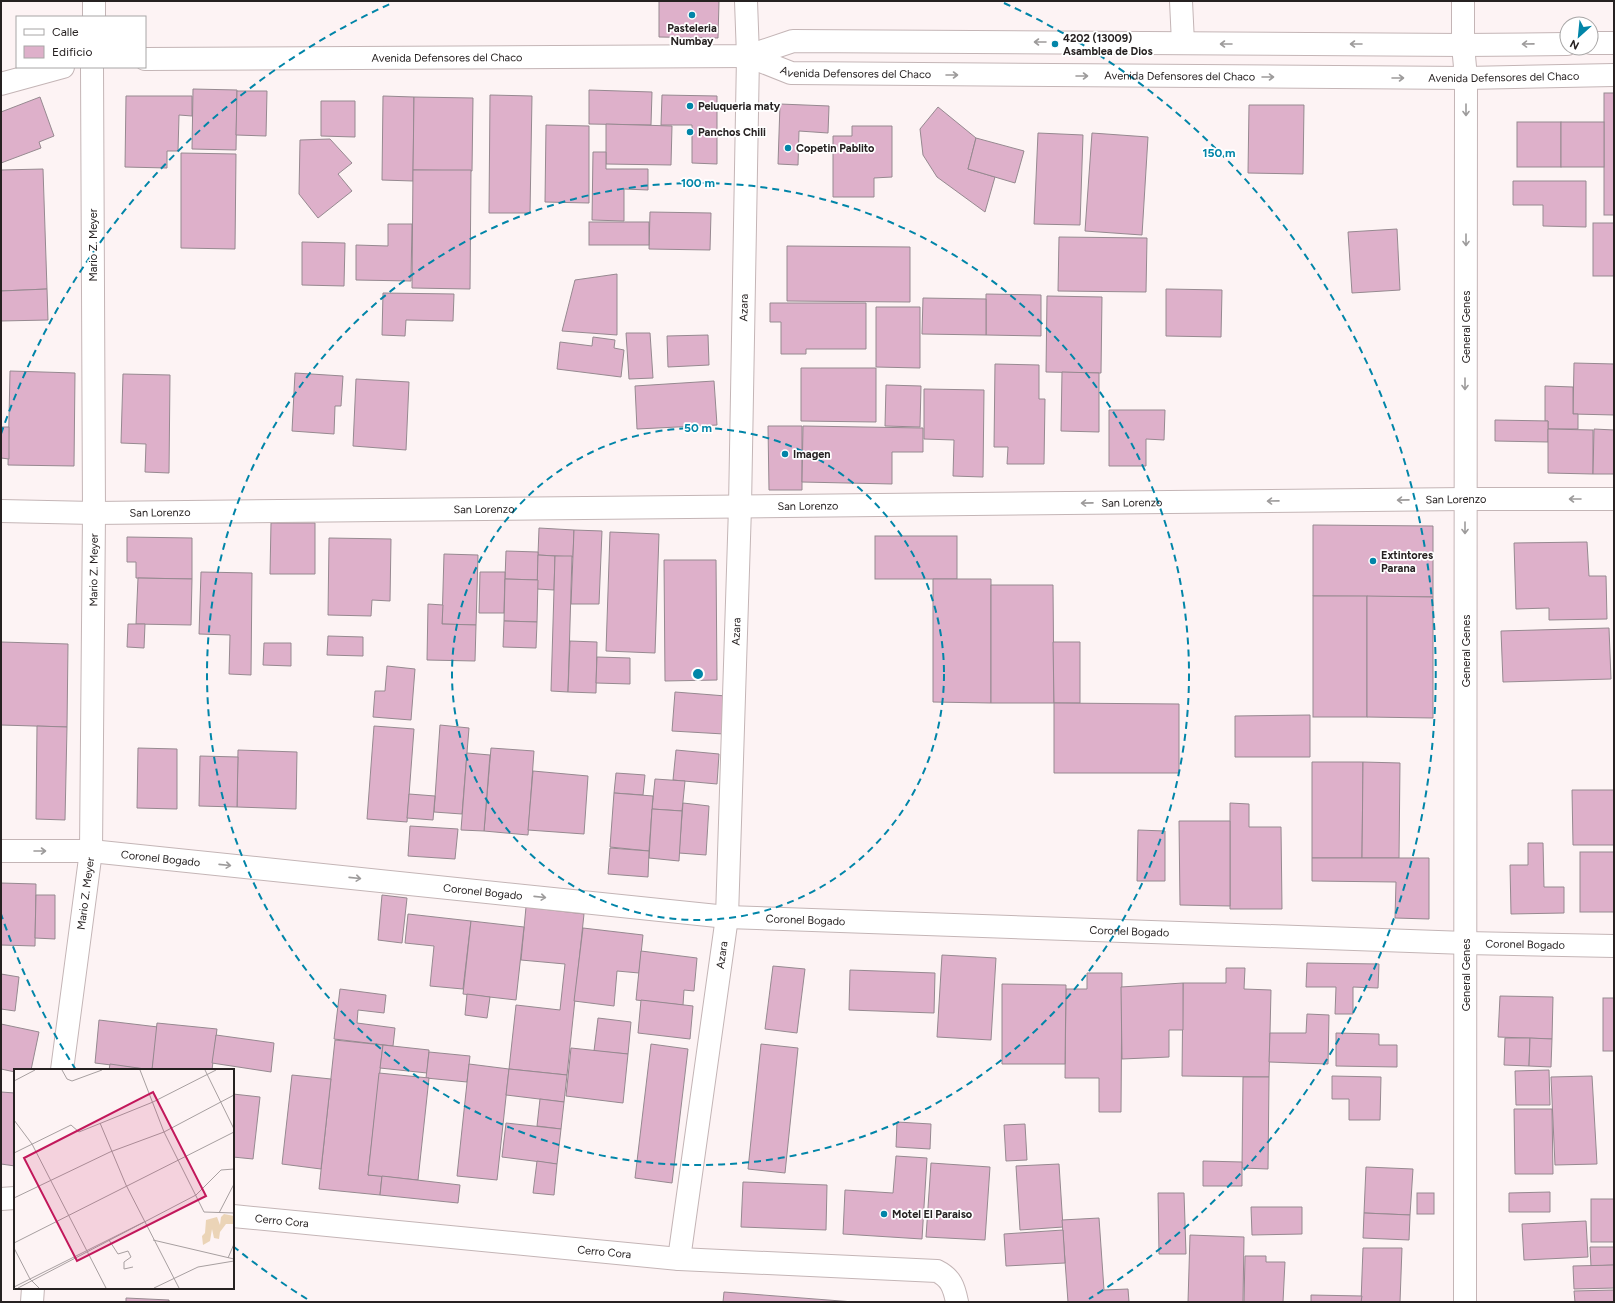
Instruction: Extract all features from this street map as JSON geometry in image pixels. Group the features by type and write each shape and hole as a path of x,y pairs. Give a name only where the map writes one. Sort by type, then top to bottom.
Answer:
{"street":[{"path":"94,1 94,16"},
{"name":"Azara","path":"679,1259 727,917 740,507 748,56 746,1"},
{"path":"1181,1 1183,43"},
{"name":"General Genes","path":"1463,1 1463,45 1466,78 1465,1302"},
{"name":"Avenida Defensores del Chaco","path":"146,59 748,56 793,41 1463,45 1559,44"},
{"path":"1599,43 1614,43"},
{"name":"Avenida Defensores del Chaco","path":"748,56 791,74 1466,78 1614,75"},
{"path":"1,84 59,68"},
{"name":"Mario Z. Meyer","path":"62,1069 91,851 94,513 92,68"},
{"name":"San Lorenzo","path":"1,511 94,513 1465,499 1614,499"},
{"name":"Coronel Bogado","path":"1,851 91,851 727,917 1466,943 1614,946"},
{"path":"1,1199 14,1198"},
{"name":"Cerro Cora","path":"234,1216 679,1259 937,1271 954,1286 958,1302"},
{"path":"32,1302 33,1289"}],"building":[{"path":"659,1 719,1 718,38 659,37"},
{"path":"193,89 237,90 236,150 192,149"},
{"path":"589,90 652,92 651,125 589,124"},
{"path":"237,91 267,91 266,136 236,135"},
{"path":"1604,93 1614,93 1614,215 1604,215"},
{"path":"490,95 532,96 530,213 489,213"},
{"path":"662,95 717,96 717,164 692,163 692,125 661,125"},
{"path":"126,96 192,96 192,116 179,115 178,151 167,151 167,168 125,167"},
{"path":"383,96 414,97 413,181 382,180"},
{"path":"40,97 54,136 39,142 41,148 1,163 1,112"},
{"path":"414,97 473,98 472,171 413,170"},
{"path":"321,101 355,101 355,137 321,136"},
{"name":"Copetin Pablito","path":"780,104 829,106 828,133 799,131 798,165 778,164"},
{"path":"1249,105 1304,105 1303,174 1248,173"},
{"path":"938,107 976,138 968,169 995,177 985,212 937,177 923,155 920,129"},
{"path":"1517,122 1561,122 1561,167 1517,167"},
{"path":"1561,122 1604,122 1604,167 1561,167"},
{"path":"606,124 672,126 671,165 606,164"},
{"path":"546,125 589,126 589,203 545,202"},
{"path":"852,126 892,126 892,177 874,178 874,197 833,197 833,136 852,136"},
{"path":"1038,133 1083,135 1080,225 1034,224"},
{"path":"1092,133 1148,137 1142,235 1085,231"},
{"path":"976,138 1024,151 1015,183 968,169"},
{"path":"330,139 352,163 338,174 352,191 318,218 299,194 300,140"},
{"path":"593,152 606,152 606,169 648,169 648,190 624,189 624,221 592,220"},
{"path":"181,153 236,154 235,249 181,248"},
{"path":"43,169 47,289 1,291 1,170"},
{"path":"413,170 471,170 470,289 412,288"},
{"path":"1513,181 1586,181 1586,227 1543,226 1543,205 1513,205"},
{"path":"650,212 711,213 710,250 649,249"},
{"path":"589,222 649,222 649,245 589,245"},
{"path":"1593,223 1614,223 1614,276 1593,276"},
{"path":"388,224 412,224 411,281 356,280 356,245 388,246"},
{"path":"1397,229 1400,290 1352,293 1348,232"},
{"path":"1059,237 1147,238 1146,292 1058,291"},
{"path":"302,242 345,243 344,286 302,285"},
{"path":"787,246 910,247 910,302 787,301"},
{"path":"617,274 617,335 562,331 575,280"},
{"path":"47,289 48,320 1,321 1,291"},
{"path":"1166,289 1222,290 1221,337 1166,336"},
{"path":"383,293 454,294 453,321 406,320 405,336 382,335"},
{"path":"986,294 1041,295 1041,336 986,335"},
{"path":"1047,296 1102,297 1101,373 1046,372"},
{"path":"923,298 986,299 986,335 922,334"},
{"path":"770,303 866,303 866,349 806,349 806,354 781,354 781,322 770,322"},
{"path":"876,307 920,307 920,368 876,367"},
{"path":"626,333 650,333 653,378 629,379"},
{"path":"708,335 709,365 668,367 667,336"},
{"path":"593,337 615,340 614,348 624,350 621,377 557,369 560,342 592,346"},
{"path":"1574,363 1614,364 1614,415 1573,414"},
{"path":"995,364 1039,365 1039,399 1045,399 1044,464 1007,464 1008,447 994,447"},
{"path":"801,368 876,368 876,422 801,421"},
{"path":"10,371 75,373 74,466 8,465"},
{"path":"1062,372 1099,373 1099,432 1061,431"},
{"path":"295,373 343,376 341,406 335,406 334,434 292,431"},
{"path":"123,374 170,375 169,473 145,472 146,444 121,443"},
{"path":"356,379 409,382 406,450 353,446"},
{"path":"714,381 717,425 637,429 635,386"},
{"path":"886,385 921,386 920,427 885,426"},
{"path":"1545,386 1573,387 1573,414 1578,414 1578,429 1548,429 1548,421 1545,421"},
{"path":"924,389 984,390 983,477 953,476 954,440 924,439"},
{"path":"1109,410 1165,410 1164,440 1146,439 1146,466 1109,466"},
{"path":"1495,420 1548,421 1548,442 1495,441"},
{"name":"Imagen","path":"768,426 802,426 802,490 769,490"},
{"path":"803,426 923,428 923,452 892,452 892,484 802,482"},
{"path":"1,427 9,427 9,459 1,458"},
{"path":"1548,429 1593,430 1593,474 1548,473"},
{"path":"1594,429 1614,430 1614,474 1593,474"},
{"path":"271,523 315,523 315,574 270,574"},
{"name":"Extintores Parana","path":"1313,525 1433,526 1433,597 1313,596"},
{"path":"539,528 574,530 573,557 538,555"},
{"path":"574,530 602,531 599,604 571,604"},
{"path":"610,532 659,534 655,653 606,651"},
{"path":"875,536 957,536 957,579 875,579"},
{"path":"127,537 192,538 192,579 136,578 136,562 127,562"},
{"path":"329,538 391,539 390,601 372,600 371,616 328,615"},
{"path":"1587,542 1589,576 1606,576 1607,619 1549,620 1549,608 1516,609 1514,543"},
{"path":"506,551 538,552 538,580 505,579"},
{"path":"444,554 478,555 476,625 442,624"},
{"path":"538,555 555,556 554,590 537,589"},
{"path":"555,556 572,556 568,692 551,691"},
{"path":"664,560 716,560 717,680 665,681"},
{"path":"201,572 252,573 251,675 229,674 230,635 199,634"},
{"path":"480,572 505,572 504,613 479,613"},
{"path":"138,578 192,579 191,625 136,624"},
{"path":"505,579 538,580 537,622 504,621"},
{"path":"933,579 991,579 991,703 933,702"},
{"path":"991,585 1053,585 1054,703 991,703"},
{"path":"1313,596 1367,596 1367,717 1313,717"},
{"path":"1367,596 1433,597 1433,718 1367,717"},
{"path":"428,604 443,605 442,624 476,625 475,661 427,660"},
{"path":"504,621 537,622 536,648 503,647"},
{"path":"128,624 145,624 144,648 127,647"},
{"path":"1609,628 1611,679 1503,682 1501,631"},
{"path":"328,636 363,637 363,656 327,655"},
{"path":"570,641 597,642 596,693 568,692"},
{"path":"1,642 68,644 67,727 1,725"},
{"path":"1053,642 1080,642 1080,703 1054,703"},
{"path":"264,643 291,643 291,666 263,665"},
{"path":"597,657 630,658 630,684 596,683"},
{"path":"387,666 415,669 411,720 373,717 375,691 385,691"},
{"path":"675,692 726,696 724,734 672,731"},
{"path":"1054,703 1179,704 1179,773 1054,773"},
{"path":"1310,715 1310,757 1235,757 1235,716"},
{"path":"440,725 469,728 462,814 434,812"},
{"path":"37,726 67,727 65,820 36,819"},
{"path":"374,726 414,729 407,822 367,819"},
{"path":"138,748 177,749 177,809 137,808"},
{"path":"491,748 534,751 528,835 484,831"},
{"path":"238,750 297,752 296,809 237,807"},
{"path":"676,750 719,754 717,784 673,780"},
{"path":"467,753 490,755 484,831 461,830"},
{"path":"200,756 238,757 237,807 199,806"},
{"path":"1312,762 1363,762 1362,858 1312,858"},
{"path":"1363,762 1400,763 1399,858 1362,858"},
{"path":"533,771 588,776 584,834 528,830"},
{"path":"616,773 645,775 643,795 614,793"},
{"path":"655,779 685,781 682,811 652,809"},
{"path":"1572,790 1614,790 1614,845 1573,845"},
{"path":"614,793 653,796 649,851 610,847"},
{"path":"409,794 435,796 433,820 407,818"},
{"path":"683,803 709,806 706,855 679,853"},
{"path":"1230,803 1249,804 1249,827 1281,827 1282,909 1230,909"},
{"path":"652,809 682,811 679,861 649,858"},
{"path":"1179,821 1230,821 1230,906 1180,905"},
{"path":"410,826 458,829 455,859 408,856"},
{"path":"1138,830 1165,831 1165,881 1137,881"},
{"path":"1528,843 1543,843 1544,887 1564,887 1564,913 1511,914 1510,865 1528,865"},
{"path":"610,848 649,851 648,877 608,874"},
{"path":"1580,852 1614,852 1614,912 1580,912"},
{"path":"1312,858 1429,858 1429,919 1395,918 1396,882 1312,881"},
{"path":"1,883 36,884 35,946 1,945"},
{"path":"36,895 55,895 55,939 35,938"},
{"path":"382,895 407,898 402,943 378,940"},
{"path":"526,907 584,914 567,1075 509,1069 516,1005 560,1010 565,964 521,960"},
{"path":"408,914 471,921 463,989 430,986 434,946 405,943"},
{"path":"471,921 524,927 516,1000 463,994"},
{"path":"583,928 643,935 639,973 617,971 614,1006 574,1001"},
{"path":"641,951 697,958 694,991 684,990 683,1005 636,1000"},
{"path":"942,955 996,958 991,1040 937,1037"},
{"path":"1307,963 1379,964 1378,988 1353,987 1353,1014 1335,1014 1336,987 1306,987"},
{"path":"773,966 805,969 797,1033 765,1029"},
{"path":"1226,968 1245,968 1244,989 1271,990 1269,1077 1182,1076 1183,983 1226,983"},
{"path":"850,970 935,973 934,1013 849,1010"},
{"path":"1087,973 1122,973 1121,1112 1099,1112 1099,1078 1065,1078 1066,989 1087,989"},
{"path":"1,974 19,977 15,1011 1,1009"},
{"path":"1183,983 1183,1030 1169,1030 1169,1057 1122,1059 1121,987"},
{"path":"1002,984 1066,985 1065,1064 1002,1064"},
{"path":"340,989 386,995 384,1013 358,1010 357,1023 395,1028 393,1046 334,1039"},
{"path":"467,994 490,997 487,1018 465,1015"},
{"path":"1500,996 1553,997 1552,1039 1498,1037"},
{"path":"1603,998 1614,998 1614,1051 1603,1051"},
{"path":"641,1000 693,1006 690,1039 638,1033"},
{"path":"1307,1014 1329,1015 1328,1064 1269,1062 1270,1033 1306,1033"},
{"path":"598,1018 631,1022 628,1054 594,1051"},
{"path":"99,1020 158,1027 152,1069 95,1063"},
{"path":"157,1023 217,1029 212,1069 152,1069"},
{"path":"1,1024 39,1032 31,1069 14,1069 14,1072 1,1069"},
{"path":"1336,1033 1379,1034 1379,1045 1397,1045 1397,1067 1336,1066"},
{"path":"216,1035 274,1043 271,1072 212,1063"},
{"path":"1505,1038 1530,1038 1529,1066 1504,1065"},
{"path":"1530,1038 1552,1039 1551,1067 1529,1066"},
{"path":"335,1040 383,1045 368,1175 382,1176 380,1195 319,1189"},
{"path":"651,1044 688,1049 672,1183 635,1178"},
{"path":"761,1044 798,1048 785,1173 748,1169"},
{"path":"383,1045 429,1050 427,1073 380,1068"},
{"path":"571,1048 628,1054 623,1103 566,1096"},
{"path":"429,1052 470,1056 467,1082 426,1078"},
{"path":"110,1064 145,1069 109,1069"},
{"path":"469,1064 509,1069 497,1180 457,1176"},
{"path":"509,1069 567,1075 564,1102 506,1095"},
{"path":"1549,1070 1550,1105 1516,1105 1515,1071"},
{"path":"379,1073 429,1078 418,1180 368,1175"},
{"path":"292,1075 331,1079 321,1169 282,1164"},
{"path":"1332,1076 1381,1077 1380,1120 1349,1120 1349,1099 1332,1099"},
{"path":"1592,1076 1597,1164 1555,1165 1551,1077"},
{"path":"1243,1077 1269,1077 1268,1169 1242,1168"},
{"path":"1,1092 14,1093 14,1166 1,1164"},
{"path":"234,1094 260,1097 253,1159 234,1157"},
{"path":"540,1099 564,1102 561,1129 537,1126"},
{"path":"1514,1109 1552,1109 1553,1174 1515,1174"},
{"path":"897,1122 931,1124 930,1149 896,1147"},
{"path":"506,1123 561,1129 557,1164 502,1157"},
{"path":"1025,1124 1027,1160 1006,1161 1004,1125"},
{"name":"Motel El Paraiso","path":"896,1156 927,1158 922,1239 843,1234 845,1190 893,1193"},
{"path":"537,1161 557,1164 554,1195 533,1193"},
{"path":"1203,1161 1242,1162 1242,1186 1203,1186"},
{"path":"931,1163 990,1167 985,1240 926,1237"},
{"path":"1059,1164 1063,1227 1020,1230 1016,1166"},
{"path":"1366,1167 1413,1169 1410,1215 1364,1213"},
{"path":"382,1176 460,1185 458,1203 380,1195"},
{"path":"743,1182 827,1185 826,1230 741,1227"},
{"path":"1550,1192 1550,1212 1509,1212 1509,1193"},
{"path":"1158,1193 1184,1193 1186,1254 1159,1254"},
{"path":"1417,1193 1434,1193 1434,1214 1417,1214"},
{"path":"1591,1199 1614,1199 1614,1242 1591,1242"},
{"path":"1251,1207 1302,1207 1302,1234 1252,1235"},
{"path":"1364,1213 1410,1215 1409,1240 1363,1238"},
{"path":"1099,1218 1104,1290 1128,1289 1129,1302 1068,1302 1062,1220"},
{"path":"1586,1221 1588,1257 1524,1260 1522,1224"},
{"path":"1063,1230 1065,1263 1006,1266 1004,1234"},
{"path":"1190,1235 1244,1237 1243,1302 1188,1302"},
{"path":"1590,1247 1614,1247 1614,1265 1591,1266"},
{"path":"1363,1248 1402,1248 1400,1302 1361,1302"},
{"path":"1245,1256 1266,1256 1266,1262 1285,1262 1283,1302 1244,1302"},
{"path":"1614,1265 1614,1288 1574,1289 1573,1266"},
{"path":"1614,1290 1614,1302 1575,1302 1574,1291"},
{"path":"724,1292 854,1302 723,1302"},
{"path":"1311,1295 1362,1296 1361,1302 1311,1302"},
{"path":"126,1298 169,1300 169,1302 126,1302"}],"place":[{"name":"Pasteleria Numbay","path":"692,15"},
{"name":"4202 (13009) Asamblea de Dios","path":"1055,44"},
{"name":"Peluqueria maty","path":"690,106"},
{"name":"Panchos Chili","path":"690,132"},
{"name":"Copetin Pablito","path":"788,148"},
{"name":"Imagen","path":"785,454"},
{"name":"Extintores Parana","path":"1373,561"},
{"name":"Motel El Paraiso","path":"884,1214"}]}
